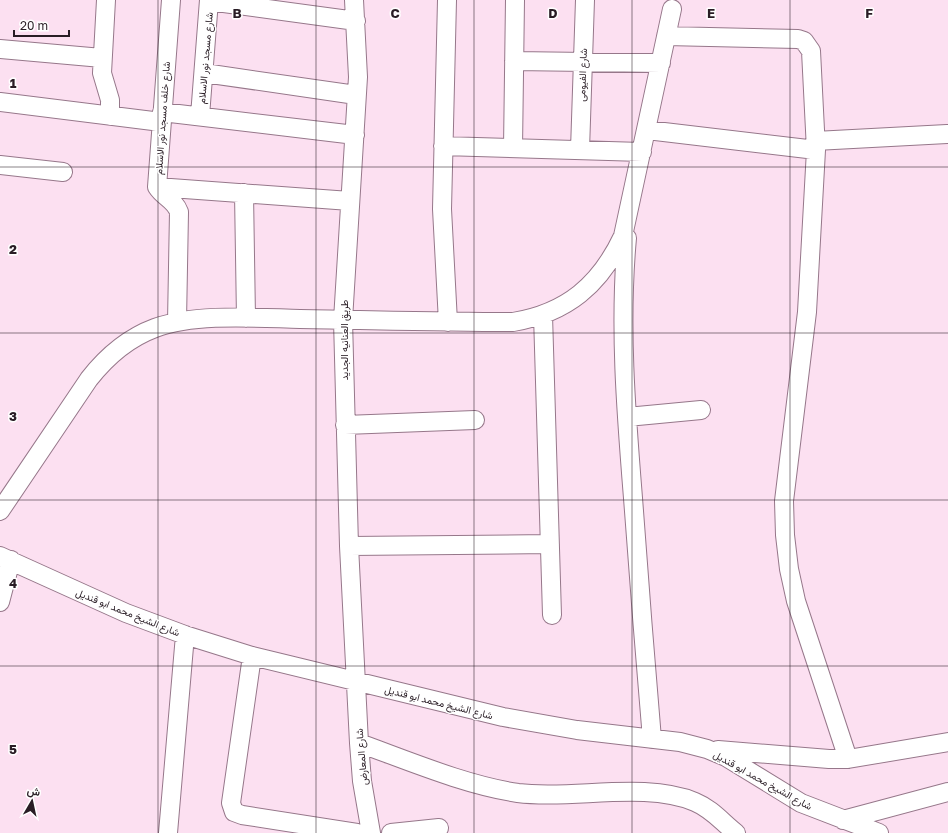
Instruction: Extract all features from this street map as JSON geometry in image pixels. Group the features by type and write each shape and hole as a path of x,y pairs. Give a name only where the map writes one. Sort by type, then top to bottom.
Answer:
{"street":[{"path":"106,0 102,73 110,100 110,116"},
{"name":"شارع خلف مسجد نور الاسلام","path":"171,0 161,117 157,187 161,194 176,203 179,212 177,322"},
{"name":"طريق العنانيه الجديد","path":"354,0 356,20 355,135 343,320 349,546 356,681"},
{"path":"447,0 442,209 448,322"},
{"path":"513,148 515,0"},
{"name":"شارع الفيومى","path":"580,150 585,0"},
{"path":"209,1 270,4 356,20"},
{"name":"شارع مسجد نور الاسلام","path":"200,116 209,1"},
{"path":"0,511 102,362 118,348 136,336 156,328 177,322 246,318 513,322 543,315 565,305 584,292 600,276 617,250 623,236 672,9"},
{"path":"666,36 798,39 804,41 811,51 815,146 807,312 784,501 784,535 788,568 796,601 848,759"},
{"path":"0,49 102,58"},
{"path":"514,61 661,63"},
{"path":"204,73 356,95"},
{"path":"0,102 110,116 200,116 355,135"},
{"path":"647,130 815,146 947,134"},
{"path":"443,146 642,152"},
{"path":"0,165 63,172"},
{"path":"157,187 350,202"},
{"path":"244,193 246,318"},
{"path":"629,213 624,276 623,322 626,417 652,739"},
{"path":"543,315 552,615"},
{"path":"626,417 702,410"},
{"path":"345,425 475,420"},
{"path":"349,546 550,544"},
{"path":"0,602 5,558"},
{"name":"شارع الشيخ محمد ابو قنديل","path":"5,558 67,588 126,613 185,635 252,656 356,681 429,701 502,717 577,730 680,742 707,749 726,757 801,803 879,833"},
{"path":"168,833 185,635"},
{"path":"252,656 232,803 234,812 242,815 357,833"},
{"name":"شارع المعارض","path":"356,681 362,781 371,833"},
{"path":"707,749 829,759 848,759 948,742"},
{"path":"359,743 466,780 518,793 568,795 644,792 679,796 712,811 736,833"},
{"path":"843,820 948,792"},
{"path":"391,833 440,828"}]}
